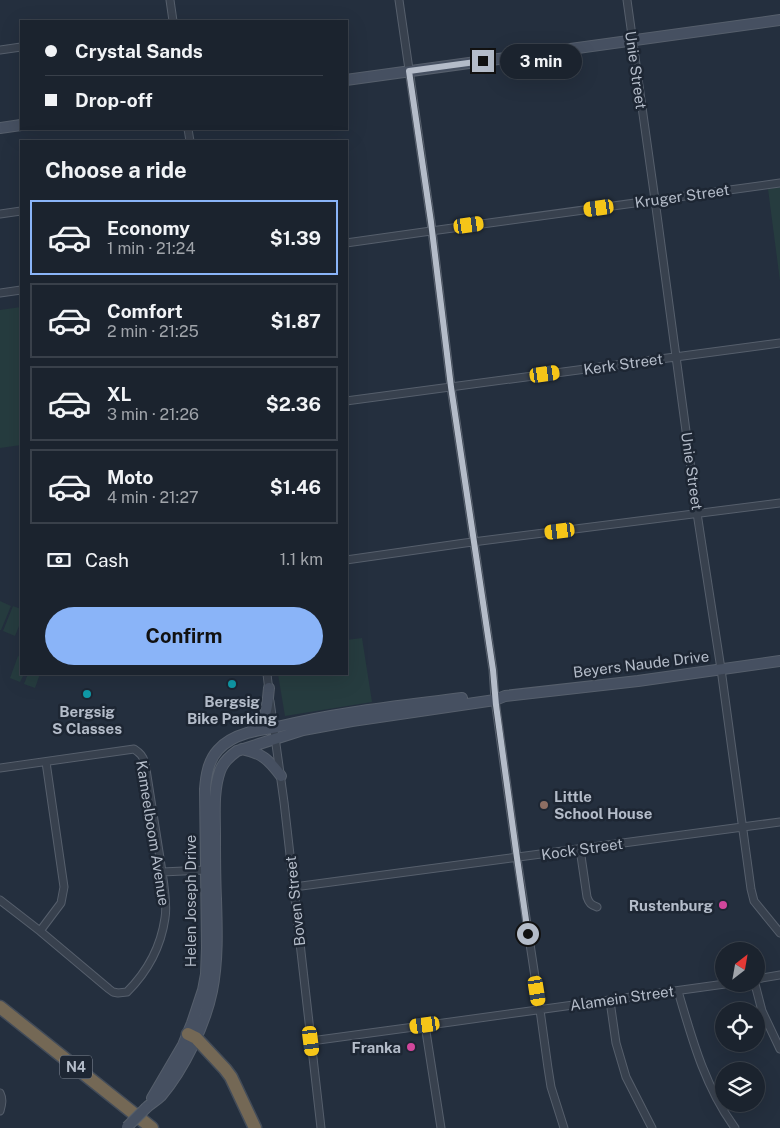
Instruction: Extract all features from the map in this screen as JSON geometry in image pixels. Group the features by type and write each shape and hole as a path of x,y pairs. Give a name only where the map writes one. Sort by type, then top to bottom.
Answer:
{"highway":[{"name":"N4","path":"0,1007 152,1128"},
{"path":"192,1036 220,1062 231,1077 255,1128"}],"street":[{"path":"170,0 173,20"},
{"path":"400,0 451,387 499,696 517,858 551,1087 564,1128"},
{"name":"Unie Street","path":"626,0 751,890 754,900 780,933"},
{"path":"348,80 780,20"},
{"path":"0,50 20,47"},
{"path":"0,128 20,125"},
{"name":"Kruger Street","path":"348,244 431,230 780,183"},
{"path":"0,214 20,211"},
{"path":"0,293 20,290"},
{"name":"Kerk Street","path":"348,400 780,343"},
{"path":"348,560 780,502"},
{"name":"Beyers Naude Drive","path":"275,733 302,721 350,712 638,681 780,661"},
{"name":"Boven Street","path":"267,675 281,776 321,1128"},
{"path":"248,732 261,723 264,718 269,688"},
{"name":"Helen Joseph Drive","path":"192,1036 206,974 208,948 204,789 206,773 217,750 228,742 248,732 275,733"},
{"name":"Helen Joseph Drive","path":"127,1127 148,1106 176,1057 192,1036 207,1010 215,973 217,932 215,804 216,784 221,768 229,757 237,751 275,733"},
{"name":"Kameelboom Avenue","path":"40,931 113,992 127,992 146,970 154,955 161,936 166,908 145,763 140,753 134,749 46,762"},
{"path":"241,749 262,755 281,776"},
{"path":"0,768 46,762 64,886 62,903 40,931 0,900"},
{"name":"Kock Street","path":"294,887 780,822"},
{"path":"580,849 587,897 589,902 597,907"},
{"path":"162,872 205,870 215,859"},
{"path":"765,978 780,975"},
{"name":"Alamein Street","path":"311,1041 715,985"},
{"path":"678,991 703,1071 711,1090 735,1128"},
{"path":"757,992 762,1012 780,1050"},
{"path":"610,1001 616,1043 623,1068 652,1128"},
{"path":"425,1025 441,1128"},
{"path":"0,1093 2,1098 1,1108"}],"green space":[{"path":"780,187 780,281 768,189"},
{"path":"20,307 20,445 0,448 0,310"},
{"path":"0,601 11,606 1,630 0,630"},
{"path":"13,606 20,609 20,624 15,636 3,631"},
{"path":"362,638 372,702 285,716 278,675 348,675 348,640"},
{"path":"18,656 20,657 20,675 24,675 20,682 10,678"},
{"path":"28,675 40,675 35,688 24,684"}],"place":[{"name":"Bergsig Bike Parking","path":"232,684"},
{"name":"Bergsig S Classes","path":"87,694"},
{"name":"Little School House","path":"544,805"},
{"name":"Rustenburg","path":"723,905"},
{"name":"Franka","path":"411,1047"}],"route":[{"path":"483,61 409,71 431,222 451,387 493,670 496,705 528,934"}]}
